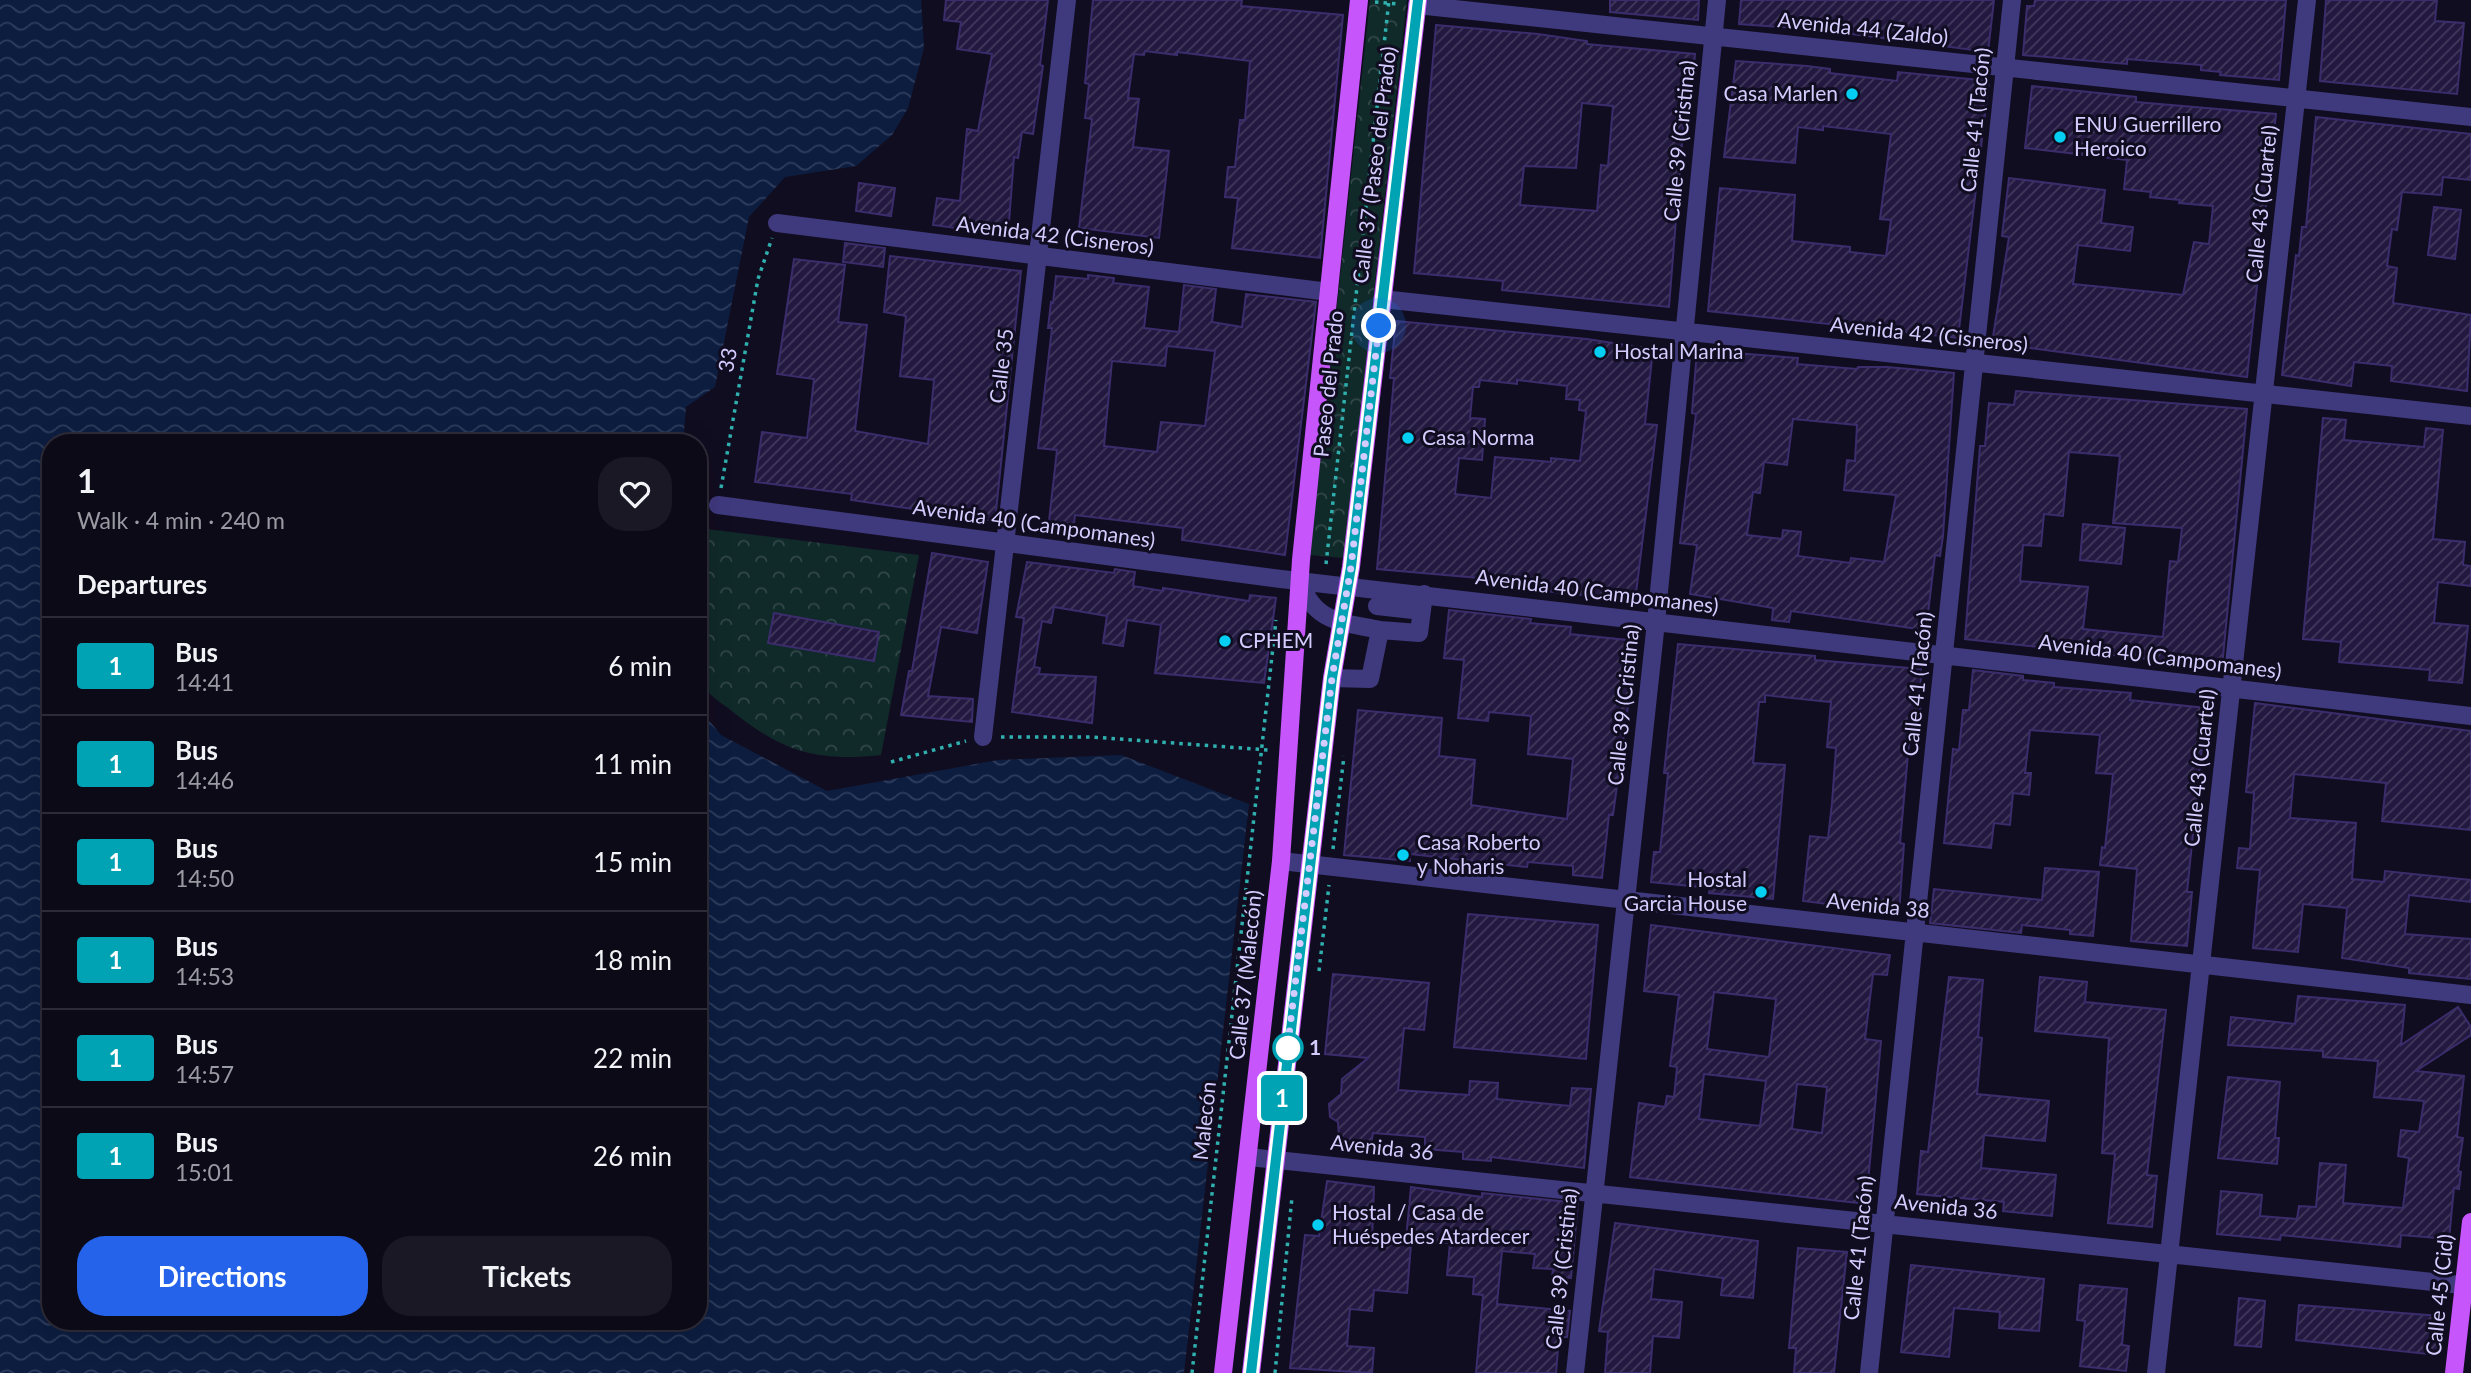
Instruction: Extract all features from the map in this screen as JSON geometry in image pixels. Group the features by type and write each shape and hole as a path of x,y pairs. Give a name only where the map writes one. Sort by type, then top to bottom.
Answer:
{"main road":[{"name":"Calle 37 (Paseo del Prado)","path":"1300,581 1359,0"},
{"name":"Calle 37 (Paseo del Prado)","path":"1347,586 1418,2"},
{"name":"Calle 37 (Malecón)","path":"1223,1373 1250,1157 1281,861 1286,750 1300,581"},
{"path":"1251,1373 1332,678 1347,586"},
{"name":"Calle 45 (Cid)","path":"2454,1373 2467,1285 2471,1222"}],"street":[{"name":"Calle 35","path":"983,737 1067,0"},
{"name":"Calle 39 (Cristina)","path":"1574,1373 1656,621 1717,0"},
{"name":"Calle 41 (Tacón)","path":"1869,1373 2012,0"},
{"name":"Calle 43 (Cuartel)","path":"2156,1373 2307,0"},
{"name":"Avenida 44 (Zaldo)","path":"1418,2 2471,117"},
{"name":"Avenida 42 (Cisneros)","path":"776,223 1038,258 1329,292"},
{"name":"Avenida 42 (Cisneros)","path":"1382,299 2471,415"},
{"name":"Avenida 40 (Campomanes)","path":"718,505 1347,586 1382,598 1423,603 1656,621 2471,716"},
{"path":"1300,581 1307,601 1325,616 1340,622 1380,630 1419,633 1423,603"},
{"path":"1359,625 1382,598"},
{"path":"1332,678 1370,679 1380,630"},
{"name":"Avenida 38","path":"1281,861 2471,995"},
{"name":"Avenida 36","path":"1250,1157 2467,1285"}],"path":[{"path":"1359,0 1418,2"},
{"name":"Paseo del Prado","path":"1326,564 1388,2"},
{"name":"33","path":"718,505 758,279 776,223"},
{"path":"1329,292 1354,298 1382,299"},
{"name":"Malecón","path":"1192,1373 1276,619"},
{"path":"891,762 983,737 1091,737 1286,750"},
{"path":"1318,974 1345,746"},
{"path":"1275,1373 1296,1161"}],"green space":[{"path":"1370,0 1407,0 1344,558 1310,555"},
{"path":"707,529 919,555 881,755 838,757 802,751 768,737 707,691"}],"water":[{"path":"0,0 921,0 924,48 908,108 892,135 856,166 785,177 749,217 715,387 686,407 684,434 42,434 42,1330 707,1330 707,718 721,735 827,791 998,760 1121,755 1249,804 1184,1373 0,1373"}],"building":[{"path":"946,0 1048,0 1040,65 1043,66 1033,134 1022,132 1018,158 1014,157 1008,235 933,225 937,198 960,201 967,129 978,131 992,54 957,49 961,22 944,20"},
{"path":"1093,0 1242,0 1241,6 1343,15 1320,258 1232,248 1238,198 1225,197 1228,167 1235,167 1240,120 1245,120 1250,61 1177,52 1177,55 1145,51 1144,55 1134,54 1128,98 1139,99 1133,147 1169,151 1159,238 1079,228 1092,119 1085,118 1089,84 1085,83"},
{"path":"1610,0 1699,0 1698,20 1610,12"},
{"path":"1741,0 1994,0 1988,52 1821,30 1739,24"},
{"path":"2035,0 2286,0 2279,80 2220,75 2221,72 2201,70 2201,65 2127,59 2127,64 2023,55 2027,6 2034,6"},
{"path":"2326,0 2437,0 2435,21 2464,23 2457,94 2320,81"},
{"path":"1436,25 1538,34 1587,41 1587,44 1695,54 1689,120 1684,119 1669,307 1502,290 1503,281 1414,273","holes":["1582,103 1613,106 1608,166 1601,165 1597,211 1520,205 1524,166 1576,168"]},
{"path":"1736,61 1807,66 1830,69 1830,73 1897,81 1898,72 1989,81 1958,338 1708,311 1720,188 1795,195 1792,241 1850,247 1850,252 1886,256 1891,220 1880,219 1891,134 1823,126 1823,130 1798,127 1795,163 1724,157"},
{"path":"2032,86 2136,97 2136,102 2276,114 2265,214 2262,213 2257,250 2261,250 2247,377 1992,343 2009,237 2002,236 2009,178 2105,190 2101,223 2133,227 2130,251 2078,245 2073,284 2183,295 2194,242 2209,244 2213,206 2179,203 2180,200 2150,197 2151,192 2124,189 2127,160 2025,148"},
{"path":"2316,117 2471,134 2471,180 2443,177 2441,195 2402,192 2397,230 2392,229 2387,266 2397,268 2393,303 2471,315 2467,391 2391,381 2392,366 2354,362 2351,386 2282,375 2296,255 2299,256 2302,227 2306,227"},
{"path":"859,183 895,188 891,216 856,211"},
{"path":"2434,207 2461,210 2455,259 2428,255"},
{"path":"845,243 885,248 883,267 843,262"},
{"path":"890,256 1021,271 995,521 851,500 852,494 755,482 762,432 807,438 814,379 777,374 794,259 845,265 838,322 867,325 855,431 928,444 934,380 900,376 906,316 884,312"},
{"path":"1088,275 1114,278 1113,283 1149,287 1144,328 1179,332 1184,285 1216,289 1212,322 1242,327 1246,294 1316,302 1285,555 1182,540 1183,528 1075,515 1074,524 1049,521 1057,450 1038,448 1052,328 1048,328 1051,302 1053,303 1056,276 1088,279","holes":["1167,346 1215,351 1205,426 1161,422 1157,452 1104,446 1112,361 1165,366"]},
{"path":"1396,321 1587,339 1653,349 1645,424 1657,425 1635,601 1535,590 1502,584 1502,580 1377,569 1394,378 1390,378","holes":["1480,380 1517,384 1517,380 1567,386 1566,399 1580,400 1579,410 1586,411 1580,461 1551,458 1551,462 1495,457 1491,498 1455,494 1459,458 1482,460 1485,419 1470,418 1473,387 1479,387"]},
{"path":"1697,350 1798,358 1797,364 1857,369 1887,367 1954,373 1943,536 1940,556 1935,555 1926,630 1791,611 1789,622 1772,620 1773,608 1690,594 1697,545 1680,543 1696,414 1692,413","holes":["1793,419 1857,425 1855,461 1847,460 1844,490 1896,495 1884,562 1851,558 1850,563 1798,556 1801,532 1783,530 1782,539 1747,535 1753,492 1760,493 1764,462 1787,465"]},
{"path":"2016,391 2247,409 2222,667 1965,639 1980,446 1985,446 1989,403 2014,405","holes":["2069,452 2120,456 2113,523 2182,528 2178,562 2170,561 2163,637 2083,629 2088,587 2020,581 2023,545 2041,546 2044,514 2063,516"]},
{"path":"2323,418 2346,420 2344,440 2424,447 2426,428 2443,430 2433,539 2465,542 2463,565 2471,566 2471,586 2438,582 2434,623 2468,626 2462,683 2429,680 2430,670 2339,662 2341,642 2303,639"},
{"path":"2083,524 2125,528 2121,564 2080,560"},
{"path":"932,553 988,562 977,633 941,627 928,696 973,699 972,722 901,715 909,671 912,671"},
{"path":"1027,562 1114,573 1115,569 1135,572 1133,586 1163,591 1163,588 1249,601 1250,595 1276,598 1264,683 1155,673 1161,625 1127,620 1123,646 1103,643 1107,616 1054,607 1051,623 1042,621 1034,667 1040,668 1039,674 1096,677 1092,723 1012,712 1024,618 1016,617"},
{"path":"1449,610 1531,619 1530,623 1571,627 1570,634 1637,641 1613,815 1609,815 1602,878 1573,875 1573,866 1528,862 1527,867 1410,854 1410,861 1344,855 1358,710 1442,718 1439,756 1475,760 1471,805 1567,819 1573,759 1528,754 1531,716 1489,712 1488,721 1458,718 1464,660 1444,658"},
{"path":"774,613 879,632 874,661 768,643"},
{"path":"1678,644 1921,669 1920,723 1911,722 1907,765 1900,843 1904,844 1899,913 1803,901 1810,836 1828,838 1836,748 1827,747 1831,702 1765,695 1765,702 1759,702 1753,763 1785,765 1773,899 1709,893 1710,888 1651,882 1654,852 1660,852 1668,773 1664,773"},
{"path":"1973,670 2023,676 2023,680 2054,683 2054,687 2131,693 2130,700 2206,708 2187,892 2192,892 2187,946 2131,941 2137,869 2100,865 2102,847 2105,848 2113,774 2096,773 2100,735 2030,730 2025,773 2031,773 2029,795 2013,793 2010,825 1994,823 1991,848 1944,843 1953,749 1959,750 1963,710 1969,710"},
{"path":"2255,703 2471,731 2471,830 2382,821 2386,783 2294,774 2290,818 2356,823 2352,879 2384,882 2385,871 2471,880 2471,902 2409,895 2405,934 2471,939 2471,979 2409,973 2409,968 2342,958 2347,908 2303,904 2298,952 2253,948 2260,870 2237,868 2239,848 2250,849 2254,793 2246,792"},
{"path":"2045,868 2099,872 2093,936 2070,934 2070,930 2022,925 2021,933 1930,923 1934,889 2042,900"},
{"path":"1468,914 1598,925 1586,1059 1454,1047"},
{"path":"1651,925 1890,955 1887,975 1873,974 1865,1039 1881,1041 1866,1204 1630,1177 1639,1103 1665,1107 1667,1096 1674,1097 1677,1067 1670,1066 1679,995 1644,991","holes":["1714,992 1776,999 1769,1057 1707,1049","1704,1074 1766,1081 1760,1126 1699,1119","1797,1084 1827,1087 1822,1133 1792,1129"]},
{"path":"1333,974 1429,983 1424,1030 1404,1028 1398,1090 1469,1095 1470,1081 1498,1083 1497,1099 1570,1106 1572,1088 1591,1089 1584,1168 1491,1157 1491,1161 1463,1159 1463,1152 1425,1149 1425,1137 1373,1133 1371,1144 1339,1138 1338,1122 1330,1117 1329,1104 1341,1094 1342,1079 1368,1058 1325,1054"},
{"path":"1949,977 1983,980 1977,1094 2049,1101 2045,1141 1984,1135 1981,1168 2056,1175 2052,1216 2003,1211 2004,1202 1917,1194 1921,1151 1928,1152"},
{"path":"2040,977 2087,982 2085,1002 2166,1010 2147,1175 2157,1176 2152,1227 2108,1223 2115,1154 2102,1153 2109,1038 2035,1031"},
{"path":"2298,996 2405,1005 2401,1045 2458,1007 2471,1027 2471,1035 2416,1071 2464,1076 2457,1137 2463,1138 2458,1171 2461,1172 2459,1189 2454,1188 2449,1239 2401,1235 2400,1247 2281,1235 2280,1240 2217,1234 2221,1191 2262,1195 2260,1216 2297,1219 2299,1206 2316,1207 2320,1163 2346,1165 2343,1203 2403,1208 2409,1158 2398,1156 2401,1130 2419,1132 2424,1101 2374,1097 2378,1061 2323,1057 2323,1051 2228,1045 2231,1017 2295,1024"},
{"path":"2228,1077 2280,1082 2275,1138 2279,1138 2277,1164 2218,1158"},
{"path":"1327,1181 1374,1187 1372,1241 1411,1245 1407,1293 1374,1290 1372,1311 1350,1309 1347,1346 1374,1348 1372,1373 1290,1368 1305,1235 1319,1236"},
{"path":"1411,1187 1482,1197 1482,1193 1578,1203 1571,1278 1552,1277 1553,1269 1533,1268 1535,1254 1502,1251 1497,1304 1570,1311 1567,1337 1559,1337 1556,1373 1476,1373 1483,1295 1473,1294 1474,1277 1447,1275 1450,1243 1406,1239"},
{"path":"1615,1223 1758,1241 1753,1298 1721,1295 1723,1278 1654,1269 1651,1299 1682,1302 1679,1338 1653,1336 1650,1373 1605,1373 1608,1332 1599,1331"},
{"path":"1798,1248 1847,1252 1834,1373 1794,1373 1796,1348 1789,1348"},
{"path":"1911,1265 2044,1279 2039,1331 1999,1328 2000,1312 1954,1308 1949,1357 1901,1352"},
{"path":"2080,1285 2127,1289 2122,1345 2129,1346 2126,1371 2080,1366 2085,1321 2077,1320"},
{"path":"2239,1298 2265,1301 2261,1347 2235,1345"},
{"path":"2299,1305 2440,1316 2437,1355 2296,1340"}],"bus line":[{"name":"1","path":"1251,1373 1332,678 1351,567 1418,0"}],"place":[{"name":"Casa Marlen","path":"1852,94"},
{"name":"ENU Guerrillero Heroico","path":"2060,137"},
{"name":"Hostal Marina","path":"1600,352"},
{"name":"Casa Norma","path":"1408,438"},
{"name":"CPHEM","path":"1225,641"},
{"name":"Casa Roberto y Noharis","path":"1403,855"},
{"name":"Hostal Garcia House","path":"1761,892"},
{"name":"1","path":"1288,1048"},
{"name":"Hostal / Casa de Huéspedes Atardecer","path":"1318,1225"}],"route":[{"path":"1288,1048 1287,1052 1332,678 1351,567 1379,326"}]}
